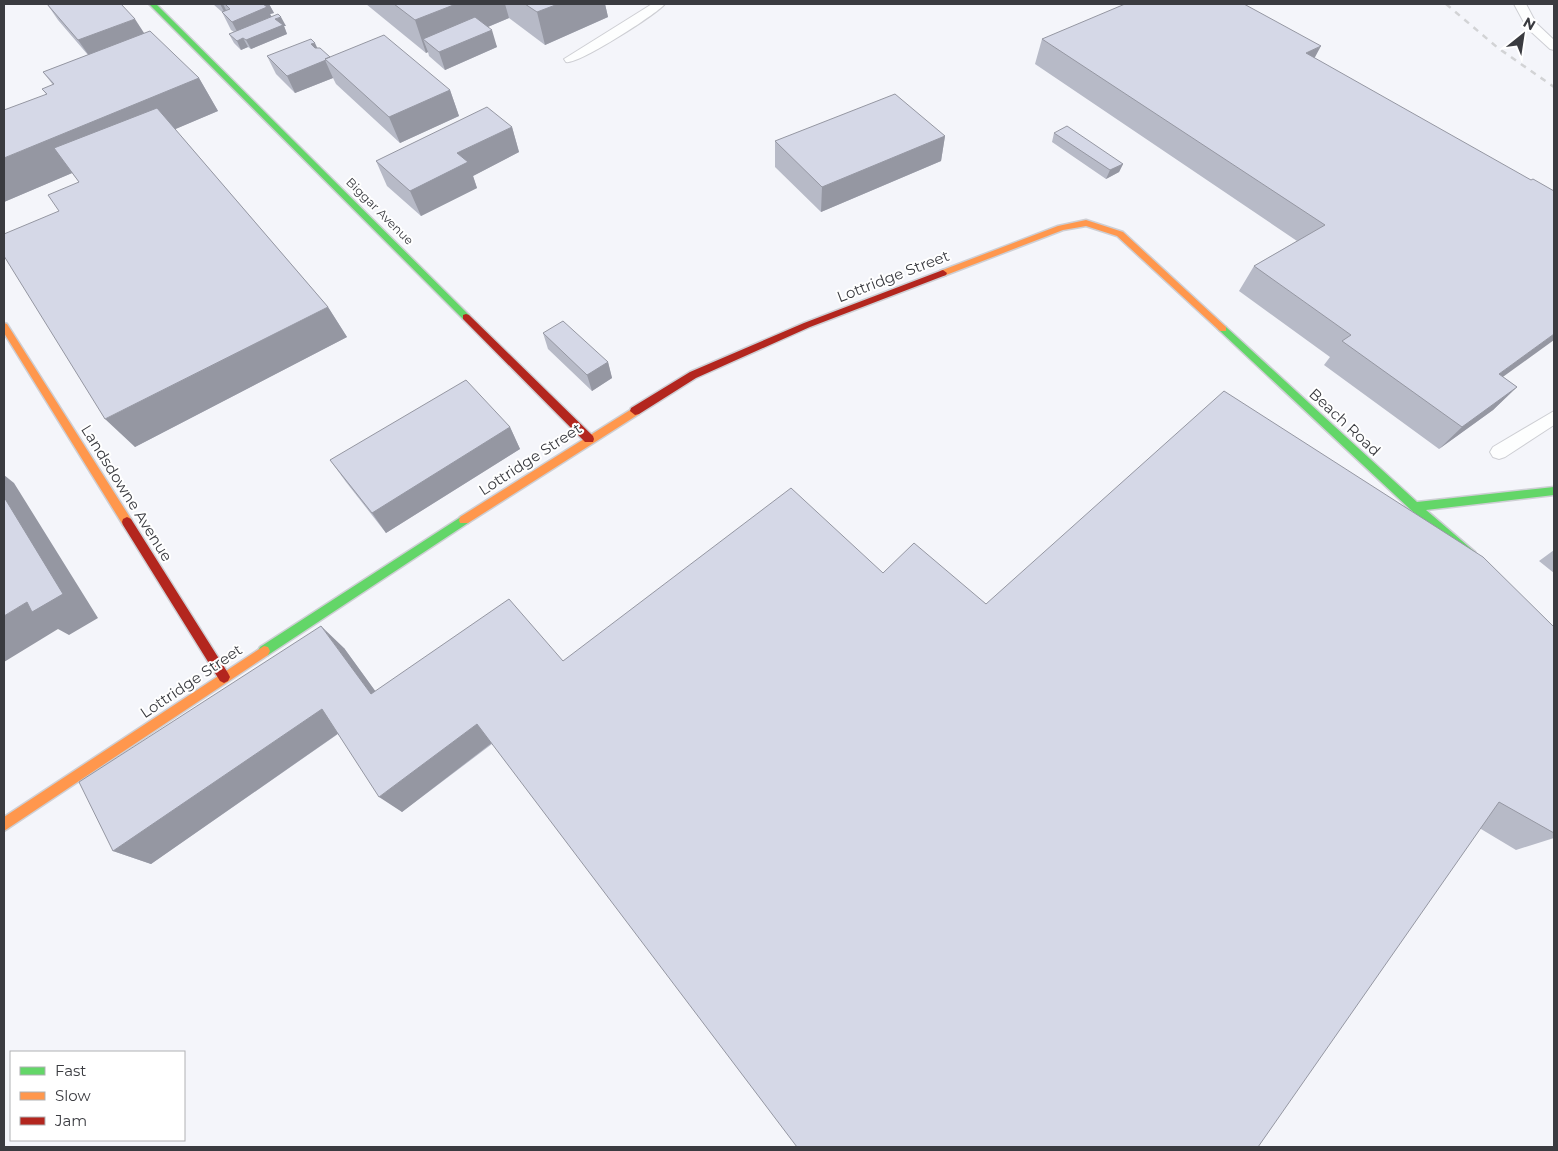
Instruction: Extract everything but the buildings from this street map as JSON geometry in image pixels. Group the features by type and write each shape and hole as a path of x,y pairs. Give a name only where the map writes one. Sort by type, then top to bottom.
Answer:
{"street":[{"name":"Biggar Avenue","path":"152,4 589,438"},
{"name":"Lottridge Street","path":"4,825 224,677 589,438 693,375 807,325 1061,228 1086,224 1120,234"},
{"name":"Beach Road","path":"1120,234 1415,507 1481,564"},
{"name":"Landsdowne Avenue","path":"4,326 224,677"},
{"path":"1415,507 1554,491"}],"lane":[{"path":"570,59 597,45 659,4"},
{"path":"1520,4 1531,25 1554,46"},
{"path":"1499,452 1552,423"}],"railway":[{"path":"1446,4 1498,48 1554,87"}],"traffic: fast":[{"path":"152,4 466,317"},
{"path":"1223,329 1415,507 1471,555"},
{"path":"1415,507 1554,491"},
{"path":"264,651 464,520"}],"traffic: slow":[{"path":"943,273 1061,228 1086,223 1120,234 1223,329"},
{"path":"4,326 127,522"},
{"path":"464,520 635,411"},
{"path":"4,825 264,651"}],"traffic: jam":[{"path":"635,411 693,375 807,325 943,273"},
{"path":"466,317 589,439"},
{"path":"127,522 224,677"}]}
